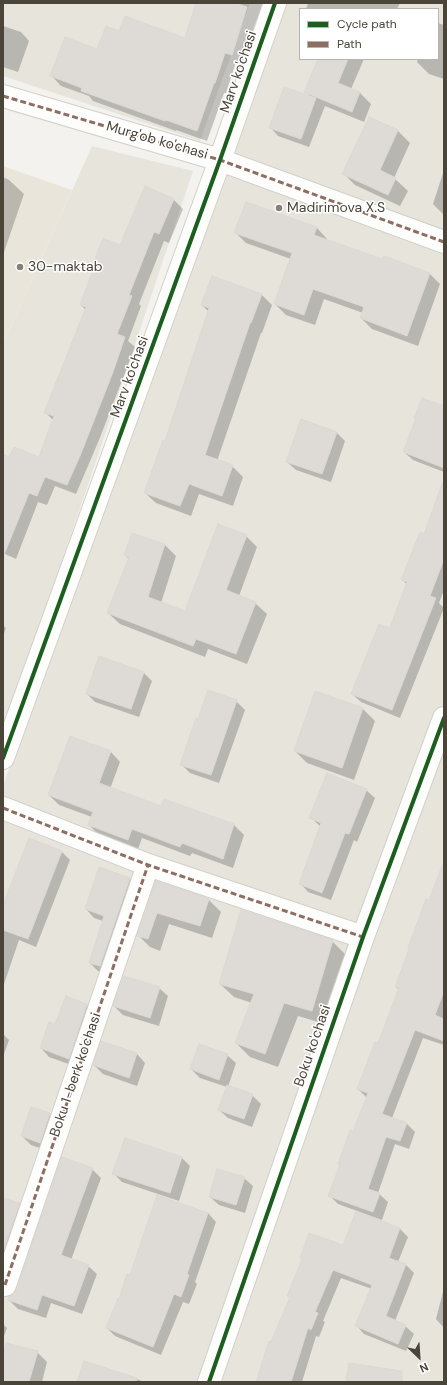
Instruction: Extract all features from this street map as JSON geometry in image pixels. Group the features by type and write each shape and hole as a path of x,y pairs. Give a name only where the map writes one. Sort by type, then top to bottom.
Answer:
{"street":[{"name":"Marv ko'chasi","path":"3,758 220,160 275,3"},
{"name":"Murg'ob ko'chasi","path":"3,96 220,160 444,242"},
{"name":"Boku ko'chasi","path":"209,1382 363,937 444,718"},
{"path":"3,808 148,865 363,937"},
{"name":"Boku 1-berk ko'chasi","path":"5,1285 148,865"}],"shaded area":[{"path":"3,3 250,3 200,141 3,76"},
{"path":"285,3 444,3 444,1382 3,1382 3,786 218,179"},
{"path":"92,146 193,171 3,734 3,344"},
{"name":"30-maktab","path":"3,166 72,190 3,344"}],"building":[{"path":"196,3 235,3 247,7 232,55 225,53 197,131 81,91 82,88 50,76 65,37 97,49 106,26 119,31 125,16 185,38"},
{"path":"318,60 348,60 338,83 360,92 352,112 304,92"},
{"path":"284,87 316,98 301,139 269,128"},
{"path":"369,117 398,130 380,170 396,178 388,195 342,174"},
{"path":"145,186 174,199 159,234 154,232 129,295 132,296 117,334 125,337 113,372 67,485 45,477 37,496 29,493 3,555 3,454 9,457 14,447 39,457 54,416 44,413 86,307 80,305 103,238 120,245"},
{"path":"246,202 317,227 314,235 382,259 384,256 430,273 407,336 360,318 364,307 313,289 304,315 274,304 292,253 234,233"},
{"path":"212,276 262,294 250,323 205,455 233,465 222,496 189,484 180,506 144,493 163,440 165,441 209,308 201,305"},
{"path":"422,398 444,406 444,468 403,452"},
{"path":"301,419 337,432 322,474 286,462"},
{"path":"442,484 444,485 444,559 430,596 436,598 392,710 351,694 379,624 390,628 407,582 401,580 420,532 424,534"},
{"path":"218,524 247,535 226,590 256,602 236,654 196,639 193,646 107,613 129,557 124,555 132,533 165,544 148,597 185,611"},
{"path":"99,656 144,672 131,709 86,694"},
{"path":"208,690 237,700 211,775 180,765 196,718 198,719"},
{"path":"315,691 363,708 342,768 294,751"},
{"path":"70,736 111,751 99,783 161,806 164,799 234,824 223,859 182,843 180,847 132,829 128,840 88,825 93,812 48,795"},
{"path":"327,773 367,789 349,834 345,833 322,893 299,884 321,823 309,818"},
{"path":"29,838 62,851 28,939 3,930 3,905"},
{"path":"442,866 444,866 444,991 435,1015 444,1019 444,1041 415,1030 382,1114 407,1123 400,1141 386,1137 368,1189 380,1193 373,1212 328,1196 340,1165 338,1164 350,1130 353,1131 368,1093 357,1089 375,1042 378,1043 399,988 395,987 409,949 408,948 426,899 429,900"},
{"path":"99,867 130,878 100,966 89,963 104,916 85,909"},
{"path":"156,881 209,899 200,926 157,913 148,939 137,936"},
{"path":"241,910 333,940 312,1011 284,1003 265,1054 235,1043 254,994 219,984"},
{"path":"124,976 160,987 150,1018 113,1006"},
{"path":"66,996 87,1004 69,1059 40,1048 49,1022 55,1024"},
{"path":"101,1041 137,1053 129,1078 93,1065"},
{"path":"199,1044 228,1054 219,1080 190,1069"},
{"path":"227,1085 253,1094 244,1119 218,1110"},
{"path":"31,1107 50,1113 40,1143 21,1136"},
{"path":"125,1138 182,1157 170,1193 112,1174"},
{"path":"62,1157 93,1168 61,1255 89,1265 74,1306 42,1295 37,1310 8,1300 17,1289"},
{"path":"217,1169 245,1177 236,1205 209,1197"},
{"path":"157,1195 208,1213 187,1274 189,1275 181,1297 174,1294 153,1347 106,1328 118,1298 119,1299 127,1274 130,1275"},
{"path":"3,1198 20,1203 3,1252"},
{"path":"356,1211 400,1228 389,1258 406,1264 386,1316 406,1325 398,1344 355,1326 372,1285 333,1270 315,1312 318,1313 311,1330 308,1328 291,1382 256,1382 269,1341 271,1342 290,1297 287,1296 302,1259 300,1258 309,1233 343,1245"},
{"path":"6,1343 38,1351 29,1382 3,1382 3,1355"},
{"path":"84,1361 137,1378 136,1382 77,1382"},
{"path":"349,1363 402,1371 402,1382 346,1382"}],"marked path":[{"path":"3,96 220,160 444,242"},
{"path":"3,808 148,865 363,937"},
{"path":"5,1285 148,865"}],"cycle path":[{"path":"3,758 220,160 275,3"},
{"path":"209,1382 363,937 444,718"}],"place":[{"name":"Madirimova X.S","path":"279,208"},
{"name":"30-maktab","path":"20,267"}]}
